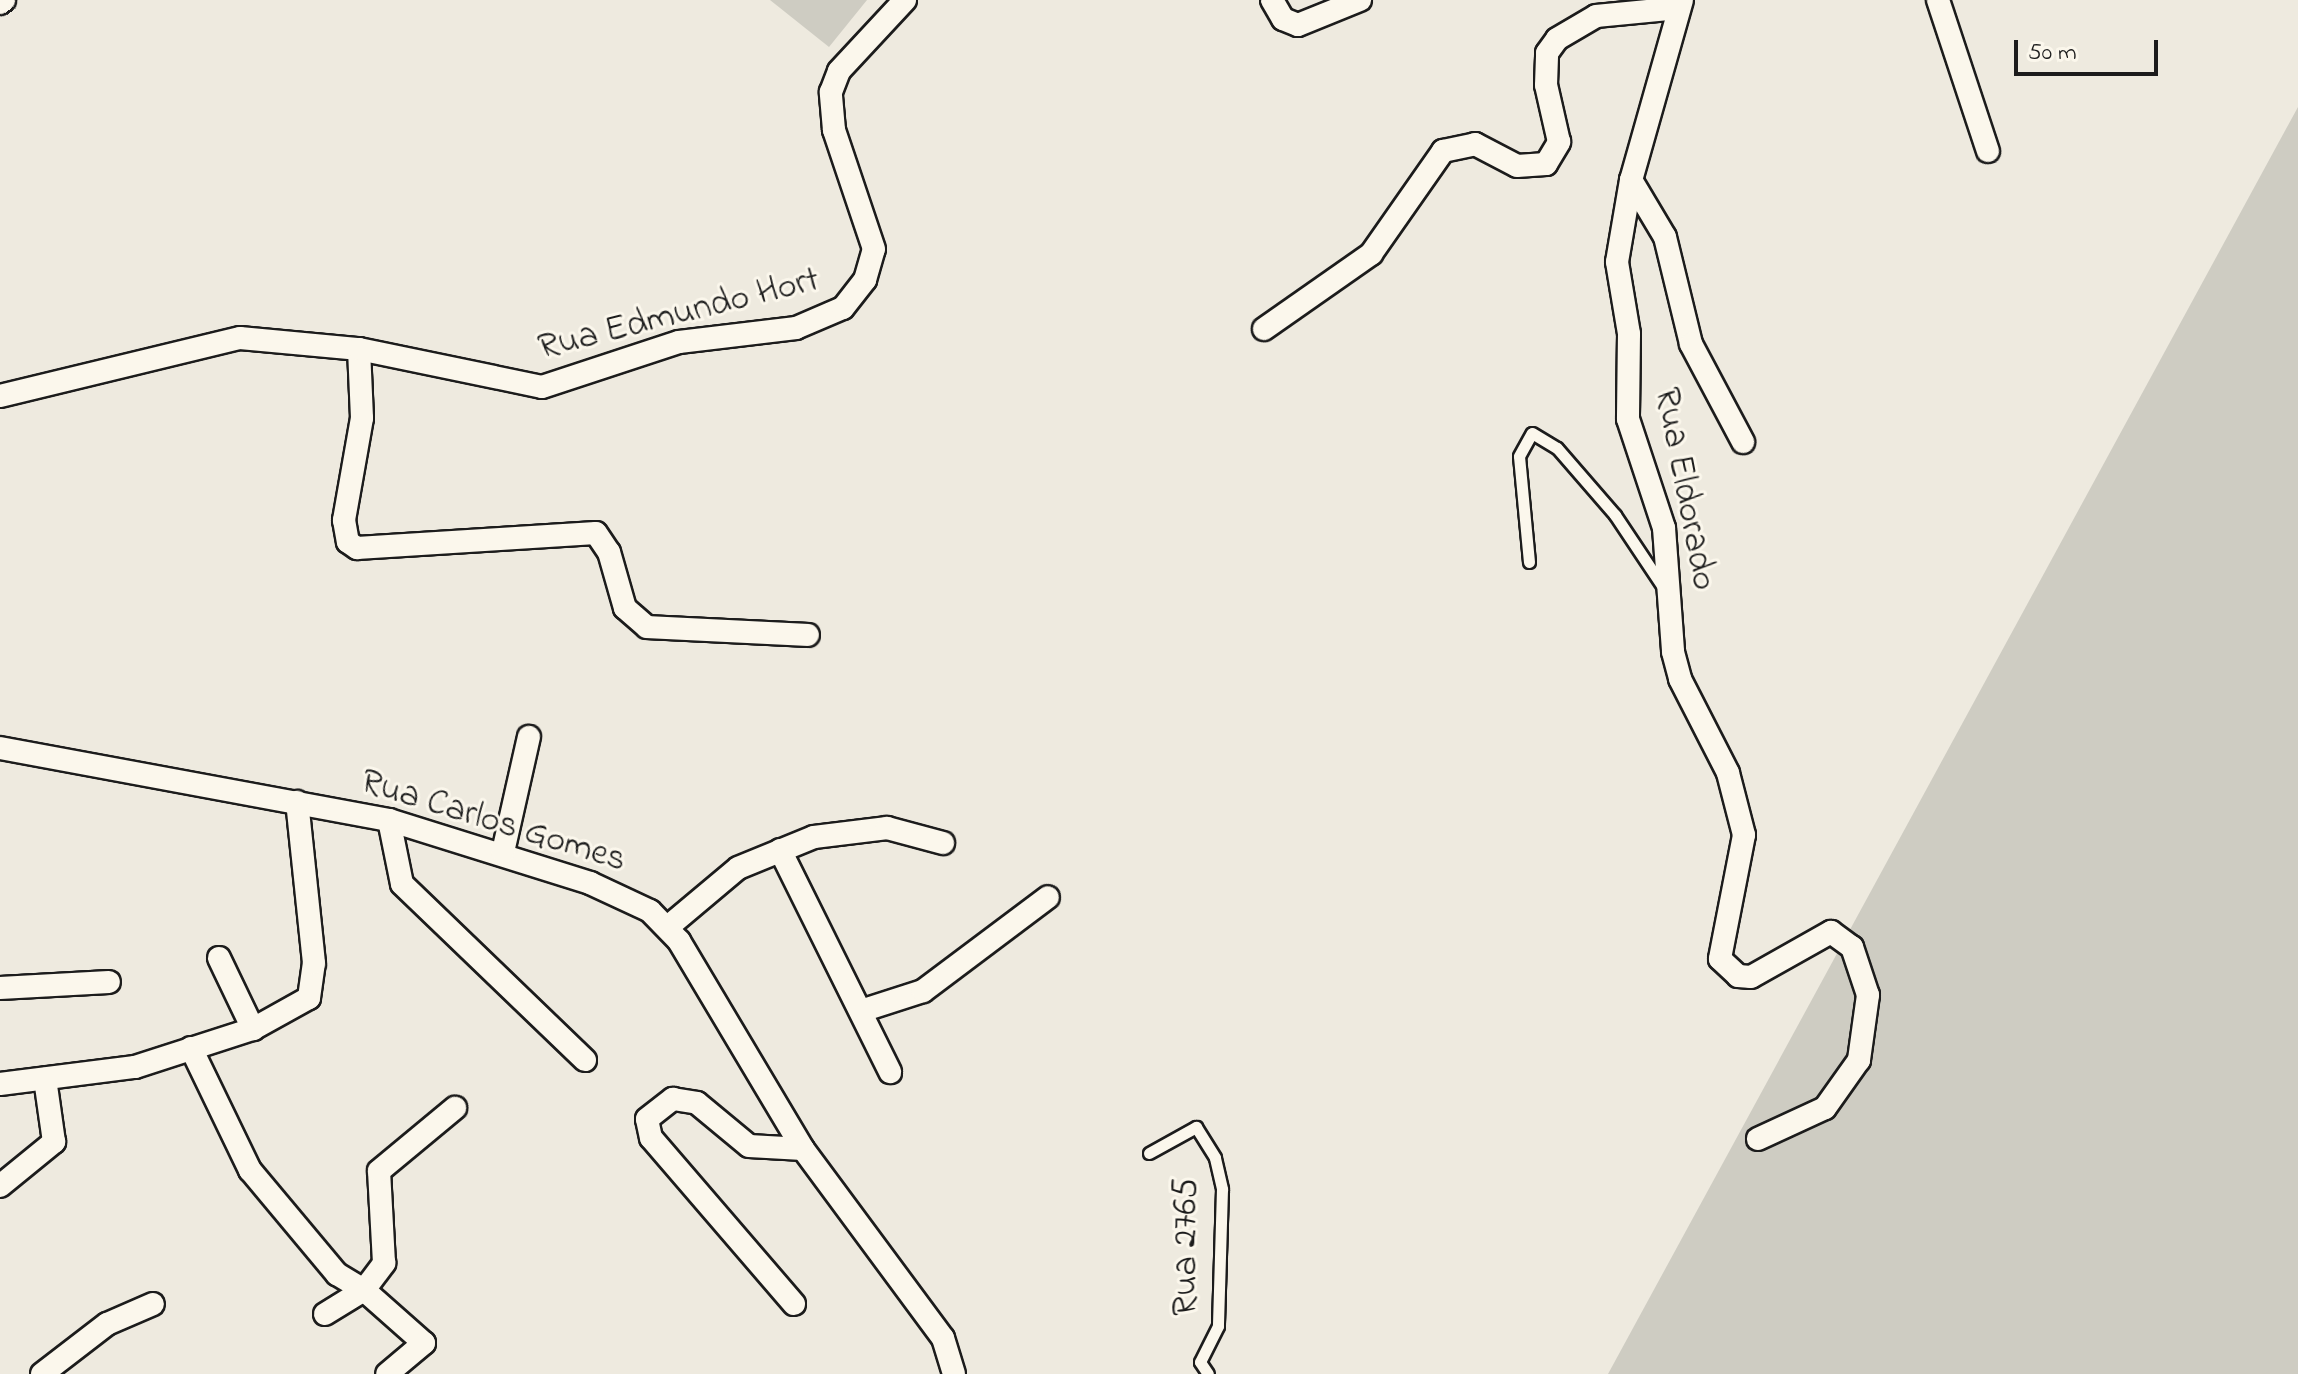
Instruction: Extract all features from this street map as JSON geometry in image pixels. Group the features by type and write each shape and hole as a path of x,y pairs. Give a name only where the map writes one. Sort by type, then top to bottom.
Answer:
{"street":[{"name":"Rua Edmundo Hort","path":"0,396 240,338 359,349 501,384 542,387 679,342 796,328 843,308 865,280 874,249 834,130 831,92 839,71 905,0"},
{"path":"1272,0 1283,19 1298,25 1360,0"},
{"path":"1938,0 1988,151"},
{"path":"1264,329 1371,254 1443,151 1475,144 1517,166 1546,164 1560,133 1546,85 1547,53 1576,24 1639,4 1680,4"},
{"name":"Rua Eldorado","path":"1680,4 1631,180 1617,262 1629,334 1628,419 1664,528 1680,679 1728,773 1744,835 1720,959 1738,976 1751,977 1831,932 1852,947 1868,995 1859,1060 1825,1108 1758,1139"},
{"path":"1631,180 1665,237 1691,344 1743,442"},
{"path":"359,349 362,418 344,520 348,542 357,548 596,533 609,552 625,608 647,627 808,635"},
{"path":"503,852 529,737"},
{"name":"Rua Carlos Gomes","path":"0,748 389,820 503,852 629,897 669,926 803,1149 943,1338 954,1374"},
{"path":"0,1084 135,1067 291,1014 315,983 297,802"},
{"path":"389,820 402,884 585,1060"},
{"path":"669,926 738,868 780,850 860,827 943,843"},
{"path":"780,850 864,1010 890,1072"},
{"path":"864,1010 923,991 1048,897"},
{"path":"219,958 253,1029"},
{"path":"0,988 109,982"},
{"path":"191,1048 250,1170 329,1266 364,1290 424,1343 387,1374"},
{"path":"0,1186 54,1142 45,1079"},
{"path":"794,1304 651,1138 647,1119 673,1099 697,1103 749,1146 803,1149"},
{"path":"325,1314 364,1290 384,1263 379,1171 455,1108"},
{"path":"42,1374 107,1324 153,1304"}],"lane":[{"path":"1529,562 1519,456 1532,433 1557,448 1615,515 1674,601"},
{"name":"Rua 2765","path":"1149,1153 1196,1127 1215,1158 1222,1189 1218,1326 1200,1362 1208,1374"}],"shaded area":[{"path":"770,0 867,0 829,47"},
{"path":"2298,107 2298,1374 1608,1374"}]}
